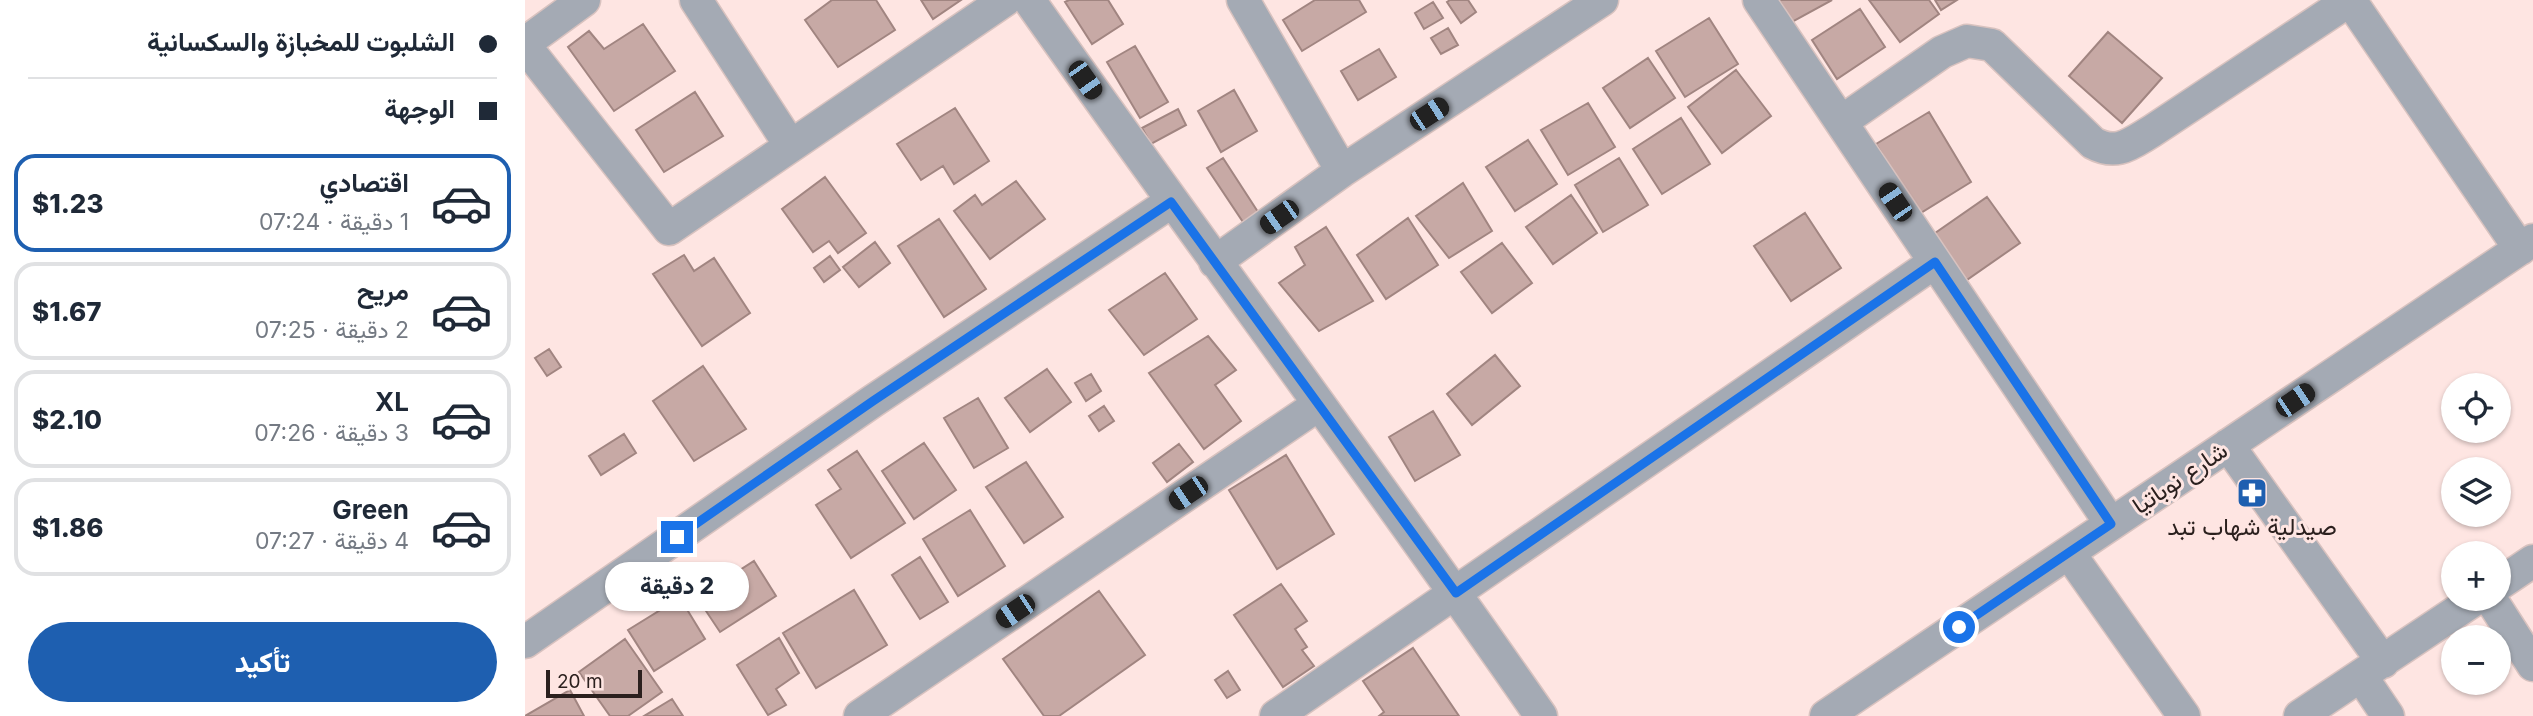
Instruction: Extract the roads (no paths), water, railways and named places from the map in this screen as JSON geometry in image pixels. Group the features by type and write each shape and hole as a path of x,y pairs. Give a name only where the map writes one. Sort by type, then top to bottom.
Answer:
{"street":[{"path":"584,0 525,44 669,229 1005,0"},
{"path":"696,0 790,145"},
{"path":"1029,0 1171,202 1456,593 1541,716"},
{"path":"1243,0 1342,171"},
{"path":"1215,262 1342,171 1602,0"},
{"path":"1759,0 2111,524"},
{"path":"1841,122 1942,52 1967,41 1981,42 1992,45 2093,143 2106,150 2123,148 2350,0 2526,244"},
{"path":"525,642 873,401 1171,202"},
{"name":"شارع نوباتيا","path":"1826,716 2526,244"},
{"path":"1276,716 1935,262"},
{"path":"860,716 1318,405"},
{"path":"2228,445 2372,669 2388,716"},
{"path":"2069,553 2184,716"},
{"path":"2511,576 2533,561"},
{"path":"2299,716 2458,611"},
{"path":"2498,611 2533,665"}],"place":[{"name":"صيدلية شهاب تبد","path":"2252,493"}]}
